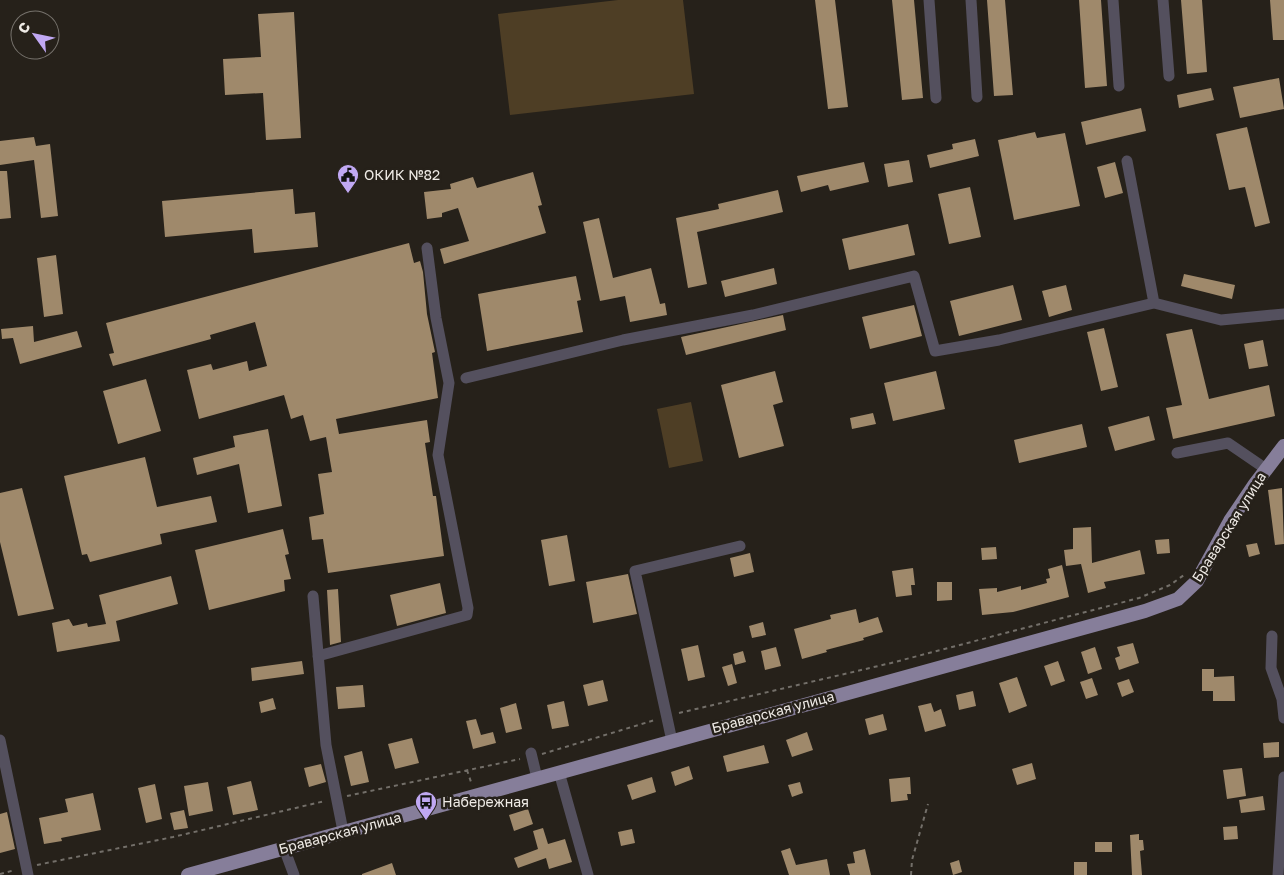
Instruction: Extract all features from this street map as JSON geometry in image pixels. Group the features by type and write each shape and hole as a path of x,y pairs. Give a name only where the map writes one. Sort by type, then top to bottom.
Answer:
{"main road":[{"name":"Браварская улица","path":"188,875 1145,611 1178,600 1197,581 1230,521 1284,446"}],"street":[{"path":"929,0 936,98"},
{"path":"971,0 977,97"},
{"path":"1113,0 1119,86"},
{"path":"1164,0 1169,76"},
{"path":"1127,161 1154,303"},
{"path":"318,656 467,616 468,608 438,455 449,383 436,318 427,248"},
{"path":"466,378 623,340 753,315 914,276 935,351 999,340 1154,303 1221,320 1284,314"},
{"path":"1177,453 1228,443 1266,469"},
{"path":"672,740 635,571 740,546"},
{"path":"312,596 326,745 343,831"},
{"path":"1272,636 1271,668 1282,699 1284,718"},
{"path":"0,740 28,875"},
{"path":"531,753 537,778"},
{"path":"559,772 588,875"},
{"path":"1278,875 1284,777"},
{"path":"284,848 294,875"}],"path":[{"path":"467,770 471,782"},
{"path":"910,875 912,860 928,804"}],"shaded area":[{"path":"618,0 683,0 694,94 510,115 498,14"},
{"path":"691,402 703,461 669,468 657,409"}],"building":[{"path":"815,0 835,0 848,107 828,109"},
{"path":"892,0 914,0 923,98 902,100"},
{"path":"987,0 1005,0 1013,95 994,96"},
{"path":"1079,0 1101,0 1107,86 1085,88"},
{"path":"1181,0 1202,0 1207,72 1187,74"},
{"path":"1270,0 1284,0 1284,40 1273,40"},
{"path":"294,12 301,138 266,140 263,93 225,95 223,59 261,57 258,14"},
{"path":"1279,78 1284,109 1240,118 1233,87"},
{"path":"1211,88 1214,100 1179,108 1177,95"},
{"path":"1141,108 1146,131 1086,145 1081,122"},
{"path":"1247,127 1270,223 1255,227 1245,187 1229,190 1216,134"},
{"path":"1035,132 1037,138 1065,133 1080,206 1014,220 998,140"},
{"path":"34,137 36,146 50,144 58,216 41,218 34,160 0,165 0,141"},
{"path":"975,139 979,156 930,168 927,155 953,149 952,144"},
{"path":"909,160 913,182 888,187 884,164"},
{"path":"864,162 869,182 830,191 828,185 801,192 797,176"},
{"path":"1115,162 1123,193 1105,198 1097,167"},
{"path":"0,171 7,171 11,218 0,219"},
{"path":"533,172 542,205 538,206 546,233 444,264 440,249 469,241 458,208 442,213 442,217 427,219 424,192 451,189 450,184 473,177 477,188"},
{"path":"970,187 981,237 949,244 938,194"},
{"path":"293,189 295,214 315,212 318,247 254,253 252,229 165,237 162,201"},
{"path":"778,190 783,212 697,232 707,284 688,288 676,218 719,209 718,204"},
{"path":"599,218 613,278 651,268 660,304 665,303 667,315 630,322 625,296 600,301 583,222"},
{"path":"908,224 915,255 849,270 842,239"},
{"path":"409,243 414,263 420,261 423,272 427,314 435,352 432,353 438,398 336,419 339,434 427,420 430,442 425,443 433,496 436,496 444,556 328,573 323,539 312,540 309,517 324,514 318,474 332,472 326,437 310,441 303,415 291,419 284,395 199,419 187,370 211,364 213,370 247,361 249,371 267,366 255,322 210,335 211,339 113,366 109,354 114,353 106,323"},
{"path":"56,255 63,314 44,317 37,258"},
{"path":"774,268 777,284 725,297 721,281"},
{"path":"1184,274 1235,285 1232,299 1181,286"},
{"path":"576,276 581,300 577,301 583,332 487,351 478,294"},
{"path":"1013,285 1022,320 959,336 950,301"},
{"path":"1066,285 1072,310 1049,317 1042,291"},
{"path":"914,305 922,336 870,349 862,317"},
{"path":"783,315 786,330 686,355 681,337"},
{"path":"33,326 34,342 77,331 82,347 20,364 13,338 2,339 1,329"},
{"path":"1104,328 1118,387 1101,391 1087,332"},
{"path":"1192,329 1209,399 1269,385 1275,416 1173,439 1166,408 1182,405 1166,334"},
{"path":"1263,340 1268,366 1249,369 1244,344"},
{"path":"775,371 783,402 773,405 784,446 739,458 721,385"},
{"path":"936,371 945,409 893,421 884,383"},
{"path":"146,379 161,431 118,444 103,391"},
{"path":"873,413 876,424 852,429 850,418"},
{"path":"1149,416 1155,440 1115,451 1108,427"},
{"path":"1082,424 1087,447 1019,463 1014,440"},
{"path":"268,429 282,506 248,513 239,464 197,475 193,458 235,447 233,436"},
{"path":"145,457 157,507 211,496 217,522 160,534 162,544 90,562 87,554 82,555 64,476"},
{"path":"22,488 54,609 18,616 0,542 0,493"},
{"path":"1282,488 1284,544 1275,545 1268,490"},
{"path":"1091,527 1092,563 1140,550 1145,574 1104,582 1106,588 1088,593 1081,564 1066,566 1064,550 1073,549 1073,528"},
{"path":"283,529 289,554 285,555 291,579 284,580 285,591 209,610 195,550"},
{"path":"567,535 575,581 549,586 541,540"},
{"path":"1169,539 1170,553 1157,554 1155,540"},
{"path":"1257,543 1260,554 1249,557 1246,545"},
{"path":"996,547 997,559 982,560 981,548"},
{"path":"750,553 754,572 734,577 730,558"},
{"path":"1062,565 1069,597 1013,612 982,615 979,589 997,588 997,592 1021,586 1021,590 1047,583 1046,579 1050,578 1048,569"},
{"path":"913,568 915,585 911,585 912,595 896,597 892,571"},
{"path":"628,574 637,614 593,623 586,582"},
{"path":"171,576 178,604 116,621 120,641 57,652 52,623 69,619 73,626 87,623 88,627 106,624 99,595"},
{"path":"937,582 952,582 952,600 937,601"},
{"path":"440,583 446,613 397,626 390,595"},
{"path":"338,589 341,642 330,645 327,590"},
{"path":"856,609 859,623 878,617 883,632 863,638 864,640 826,650 827,652 802,659 794,629 831,619 830,615"},
{"path":"763,622 766,635 752,638 749,626"},
{"path":"1133,643 1139,663 1119,670 1115,658 1120,656 1117,647"},
{"path":"698,645 705,677 688,681 681,649"},
{"path":"776,647 781,666 765,670 761,651"},
{"path":"1095,647 1102,669 1088,674 1081,652"},
{"path":"743,651 746,662 735,665 733,654"},
{"path":"302,661 304,674 252,681 251,668"},
{"path":"1058,661 1065,681 1051,686 1044,666"},
{"path":"732,664 737,683 728,686 722,667"},
{"path":"1202,669 1214,669 1214,677 1234,676 1235,701 1213,701 1213,691 1202,691"},
{"path":"1017,677 1027,706 1009,713 999,683"},
{"path":"1092,678 1098,695 1086,699 1080,682"},
{"path":"1129,679 1134,692 1122,697 1117,683"},
{"path":"603,680 608,701 588,706 583,685"},
{"path":"363,685 365,707 338,709 336,687"},
{"path":"973,691 976,706 959,710 956,695"},
{"path":"273,698 276,709 261,713 259,702"},
{"path":"564,701 569,726 552,729 547,705"},
{"path":"516,703 522,729 506,733 500,708"},
{"path":"931,703 934,712 941,709 946,726 925,732 918,706"},
{"path":"883,714 887,730 869,735 865,719"},
{"path":"476,719 481,735 493,732 496,743 473,749 466,721"},
{"path":"807,732 813,750 792,757 786,740"},
{"path":"412,738 419,763 395,769 388,744"},
{"path":"1279,742 1279,757 1264,758 1263,743"},
{"path":"764,745 769,763 727,772 723,756"},
{"path":"362,751 369,782 351,786 344,756"},
{"path":"1032,763 1036,779 1017,785 1012,769"},
{"path":"321,764 326,782 309,787 304,768"},
{"path":"689,766 693,779 675,786 671,772"},
{"path":"1242,768 1246,796 1227,799 1223,770"},
{"path":"652,777 656,792 632,800 627,785"},
{"path":"910,777 911,794 907,794 908,800 891,802 889,779"},
{"path":"251,781 258,810 233,815 227,787"},
{"path":"208,782 213,811 189,816 184,786"},
{"path":"800,782 803,793 792,797 788,785"},
{"path":"155,784 162,819 146,823 138,788"},
{"path":"93,793 101,830 61,838 62,841 44,844 39,818 68,812 65,799"},
{"path":"1263,796 1265,810 1241,813 1239,800"},
{"path":"528,809 533,824 514,831 509,815"},
{"path":"184,810 188,828 174,830 170,813"},
{"path":"7,812 15,849 0,853 0,814"},
{"path":"1237,826 1238,839 1224,840 1223,827"},
{"path":"543,828 548,844 565,839 572,862 549,869 546,858 518,868 514,858 538,849 533,831"},
{"path":"632,829 635,843 621,846 618,832"},
{"path":"1139,834 1139,840 1143,840 1144,850 1140,851 1142,875 1132,875 1130,835"},
{"path":"1095,842 1112,842 1112,852 1095,852"},
{"path":"790,848 796,865 827,859 830,875 789,875 781,851"},
{"path":"865,849 871,875 850,875 847,864 855,863 853,852"},
{"path":"959,860 962,872 953,875 950,863"},
{"path":"1074,862 1087,862 1087,875 1074,875"},
{"path":"392,863 396,875 362,875 362,874"}],"place":[{"name":"ОКИК №82","path":"348,194"},
{"name":"Набережная","path":"426,821"}]}
